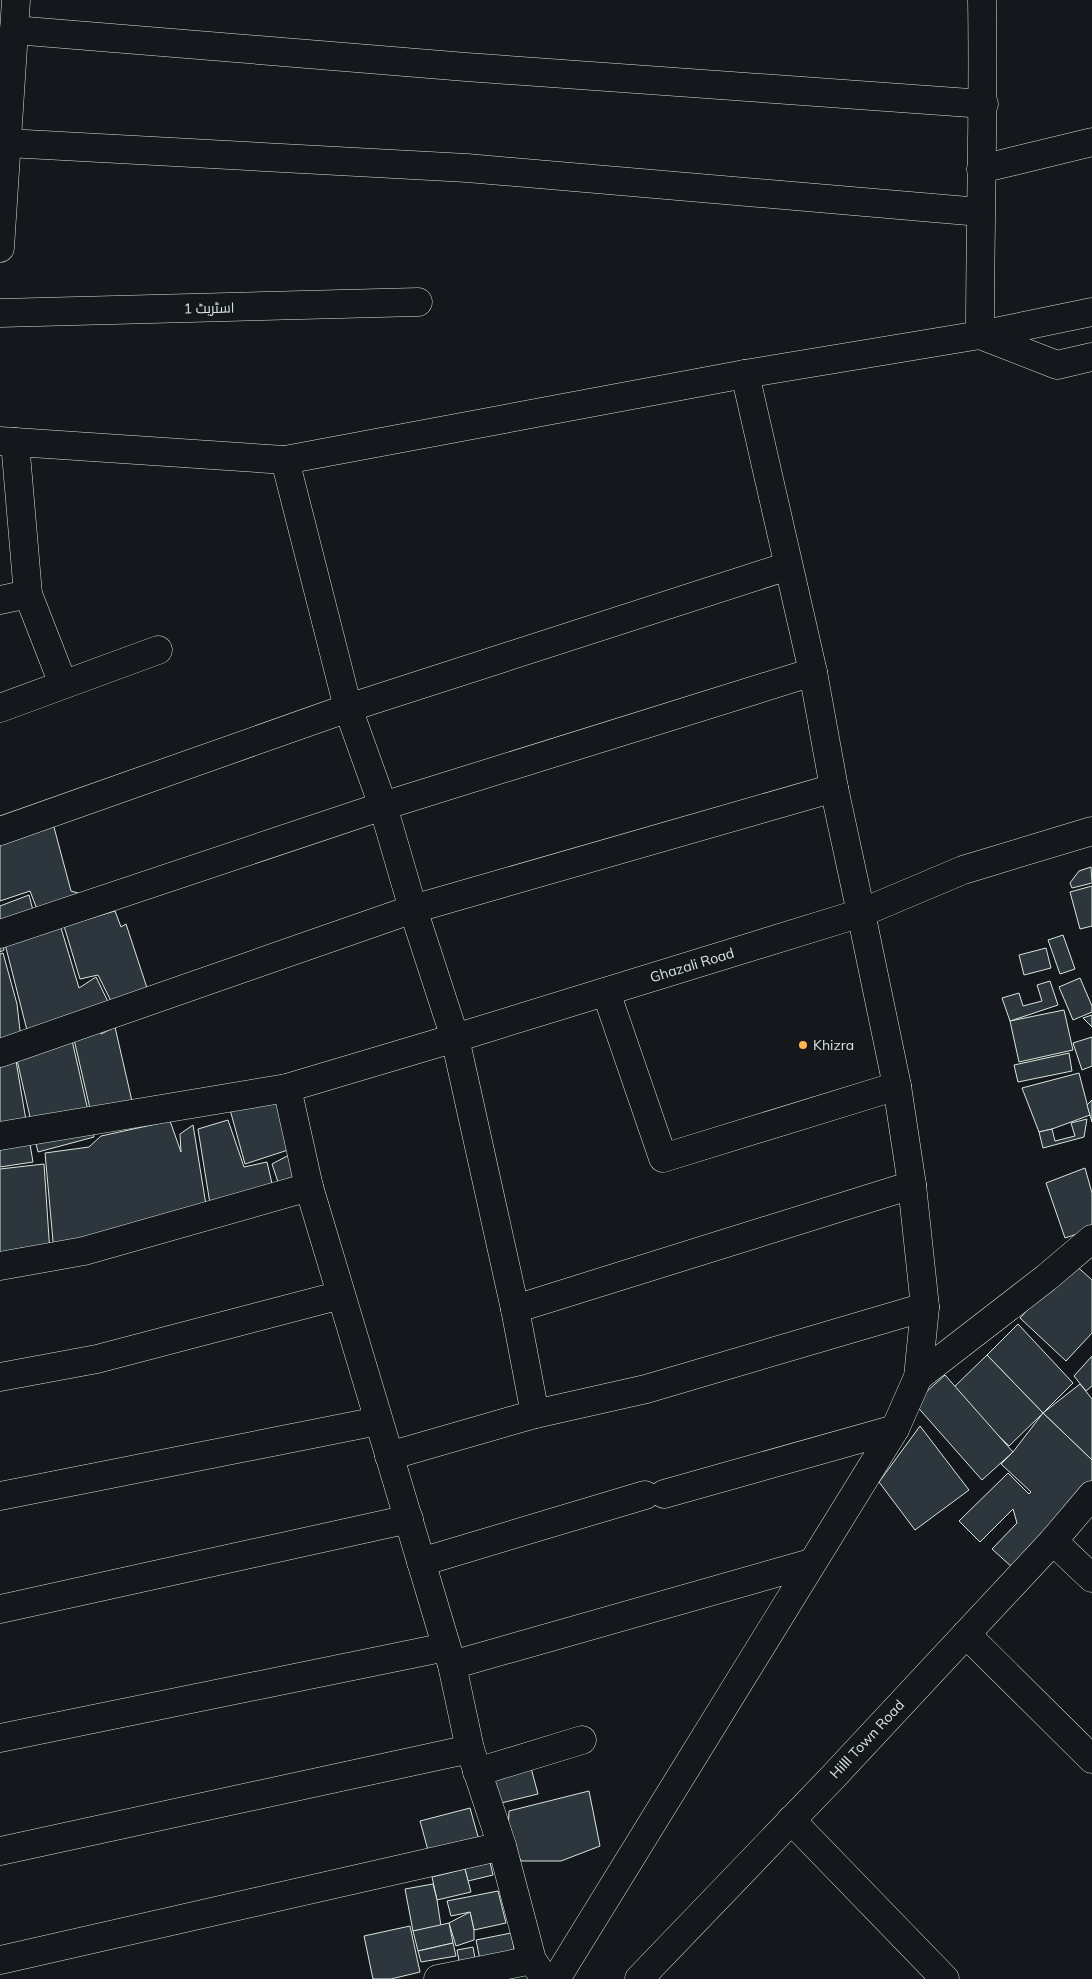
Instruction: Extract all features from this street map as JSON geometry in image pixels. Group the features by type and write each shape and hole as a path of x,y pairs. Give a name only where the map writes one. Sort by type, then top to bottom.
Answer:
{"street":[{"path":"0,248 2,185 7,143 6,59 14,30 16,0"},
{"path":"980,335 980,212 984,104 982,0"},
{"path":"14,30 466,68 984,104"},
{"path":"981,169 1092,142"},
{"path":"7,143 467,168 980,212"},
{"name":"اسٹریٹ 1","path":"0,313 418,302"},
{"path":"63,684 28,594 7,442 284,460 745,374 980,335 1092,312"},
{"path":"980,335 1057,364 1092,357"},
{"path":"556,1979 895,1429 918,1378 925,1307 912,1184 896,1086 862,913 834,788 812,672 745,374"},
{"path":"284,460 348,708 383,806 413,909 455,1038 515,1309 535,1414"},
{"path":"0,831 348,708 788,566"},
{"path":"0,600 28,594"},
{"path":"0,708 158,650"},
{"path":"0,934 383,806 812,672"},
{"path":"0,1053 413,909 834,788"},
{"name":"Ghazali Road","path":"0,1136 287,1088 862,913 963,870 1092,831"},
{"path":"606,992 663,1158 896,1086"},
{"path":"287,1088 309,1187 449,1656 474,1761 502,1846 538,1969 439,1979"},
{"path":"515,1309 912,1184"},
{"path":"0,1266 84,1251 309,1187"},
{"path":"918,1378 1046,1278 1092,1239"},
{"path":"0,1377 97,1358 341,1295"},
{"path":"389,1456 454,1439 535,1414 646,1389 925,1307"},
{"path":"0,1496 378,1421"},
{"path":"421,1562 895,1429"},
{"name":"Hilll Town Road","path":"639,1979 966,1634 1053,1541 1092,1495"},
{"path":"0,1609 409,1519"},
{"path":"1053,1541 1092,1578"},
{"path":"0,1738 449,1656 811,1563"},
{"path":"966,1634 1092,1759"},
{"path":"0,1851 582,1740"},
{"path":"791,1820 945,1979"},
{"path":"0,1960 502,1846"}],"building":[{"path":"51,816 71,891 78,893 81,914 45,930 30,891 0,901 0,836"},
{"path":"1091,867 1092,883 1072,888 1070,883 1079,871"},
{"path":"1092,886 1092,926 1080,929 1070,892"},
{"path":"29,895 35,918 0,930 0,906"},
{"path":"115,911 121,927 126,924 149,994 111,1001 98,975 80,979 64,926"},
{"path":"61,928 79,988 96,977 112,1010 29,1038 4,940"},
{"path":"0,930 4,950 0,952"},
{"path":"1063,935 1075,969 1060,974 1048,940"},
{"path":"1046,948 1051,968 1024,975 1019,955"},
{"path":"3,953 17,1004 21,1039 0,1049 0,954"},
{"path":"1080,978 1092,1006 1092,1012 1073,1020 1059,987"},
{"path":"1050,981 1058,1005 1010,1021 1002,998 1019,993 1023,1006 1042,1001 1037,985"},
{"path":"1064,1010 1073,1050 1019,1062 1010,1021"},
{"path":"1092,1015 1092,1027 1083,1018"},
{"path":"99,1022 101,1034 115,1027 134,1110 92,1117 73,1035"},
{"path":"71,1036 94,1137 38,1152 15,1051"},
{"path":"1092,1037 1092,1066 1082,1070 1073,1043"},
{"path":"1069,1053 1072,1071 1018,1082 1014,1065"},
{"path":"15,1055 33,1162 0,1167 0,1058"},
{"path":"1079,1073 1090,1115 1039,1132 1022,1088"},
{"path":"275,1098 288,1150 245,1164 229,1106"},
{"path":"1092,1100 1092,1122 1087,1105"},
{"path":"1087,1119 1084,1137 1043,1148 1039,1132 1052,1129 1055,1141 1075,1136 1071,1123"},
{"path":"228,1120 244,1167 267,1162 273,1188 211,1210 198,1129"},
{"path":"170,1121 181,1152 180,1134 193,1125 206,1205 54,1252 45,1153 89,1147 101,1136"},
{"path":"289,1155 300,1186 281,1191 272,1164"},
{"path":"44,1164 50,1253 0,1271 0,1169"},
{"path":"1085,1168 1092,1193 1092,1229 1065,1238 1046,1183"},
{"path":"1072,1262 1092,1280 1092,1333 1066,1361 1020,1318"},
{"path":"1018,1324 1073,1383 1043,1413 987,1355"},
{"path":"987,1355 1043,1413 1009,1446 952,1389"},
{"path":"1092,1356 1092,1386 1086,1391 1074,1376"},
{"path":"945,1375 1013,1452 982,1480 914,1403"},
{"path":"1080,1384 1092,1399 1092,1460 1043,1413"},
{"path":"1043,1413 1092,1460 1092,1487 1013,1568 992,1549 1017,1523 1013,1509 980,1542 959,1521 1008,1473 1029,1494 1031,1492 1001,1464 1013,1452"},
{"path":"920,1426 969,1490 915,1530 879,1482"},
{"path":"530,1764 538,1794 501,1803 493,1773"},
{"path":"589,1791 600,1846 561,1861 521,1861 508,1834 509,1811"},
{"path":"470,1808 479,1840 429,1854 420,1821"},
{"path":"488,1854 493,1875 468,1881 463,1861"},
{"path":"465,1869 471,1892 437,1900 432,1877"},
{"path":"433,1884 441,1926 413,1931 405,1889"},
{"path":"498,1891 506,1923 474,1930 470,1912 451,1916 447,1901"},
{"path":"470,1912 474,1940 456,1946 449,1923"},
{"path":"449,1923 453,1943 418,1951 413,1931"},
{"path":"410,1926 420,1972 391,1979 373,1979 364,1936"},
{"path":"511,1933 515,1953 480,1960 476,1940"},
{"path":"453,1943 456,1956 421,1962 418,1951"},
{"path":"473,1947 476,1964 460,1966 457,1950"}],"place":[{"name":"Khizra","path":"803,1045"}]}
